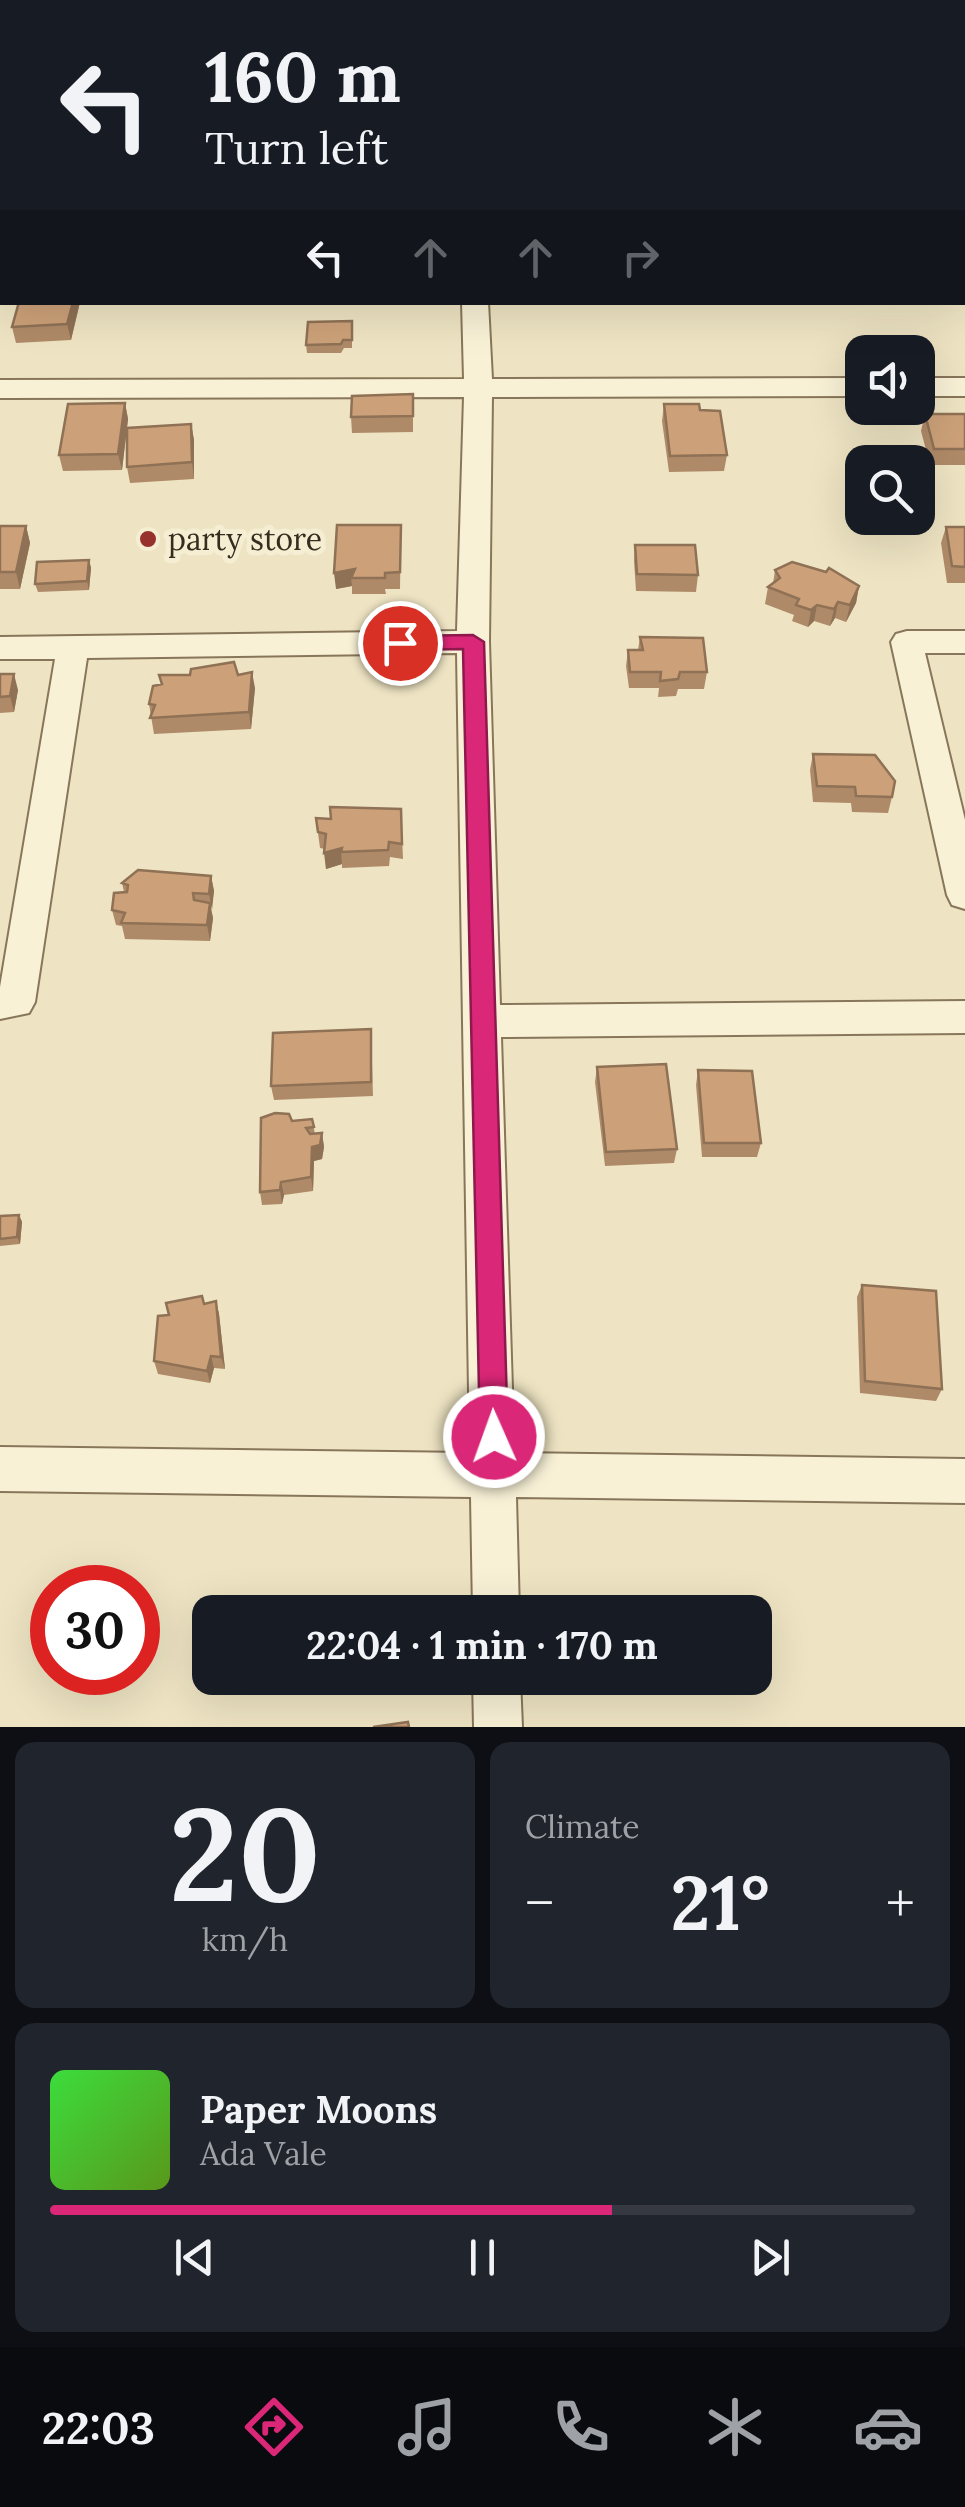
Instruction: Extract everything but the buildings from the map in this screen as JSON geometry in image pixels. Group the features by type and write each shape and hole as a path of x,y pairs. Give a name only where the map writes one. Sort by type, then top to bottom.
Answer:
{"street":[{"path":"475,305 478,388 473,642 496,1595"},
{"path":"935,387 965,386"},
{"path":"0,389 845,387"},
{"path":"0,648 473,642"},
{"path":"965,642 907,642 965,895"},
{"path":"0,1002 16,1002 73,647"},
{"path":"483,1021 965,1017"},
{"path":"0,1469 965,1480"},
{"path":"497,1695 498,1727"}],"place":[{"name":"party store","path":"148,539"}],"route":[{"path":"400,643 473,642 494,1437"}]}
